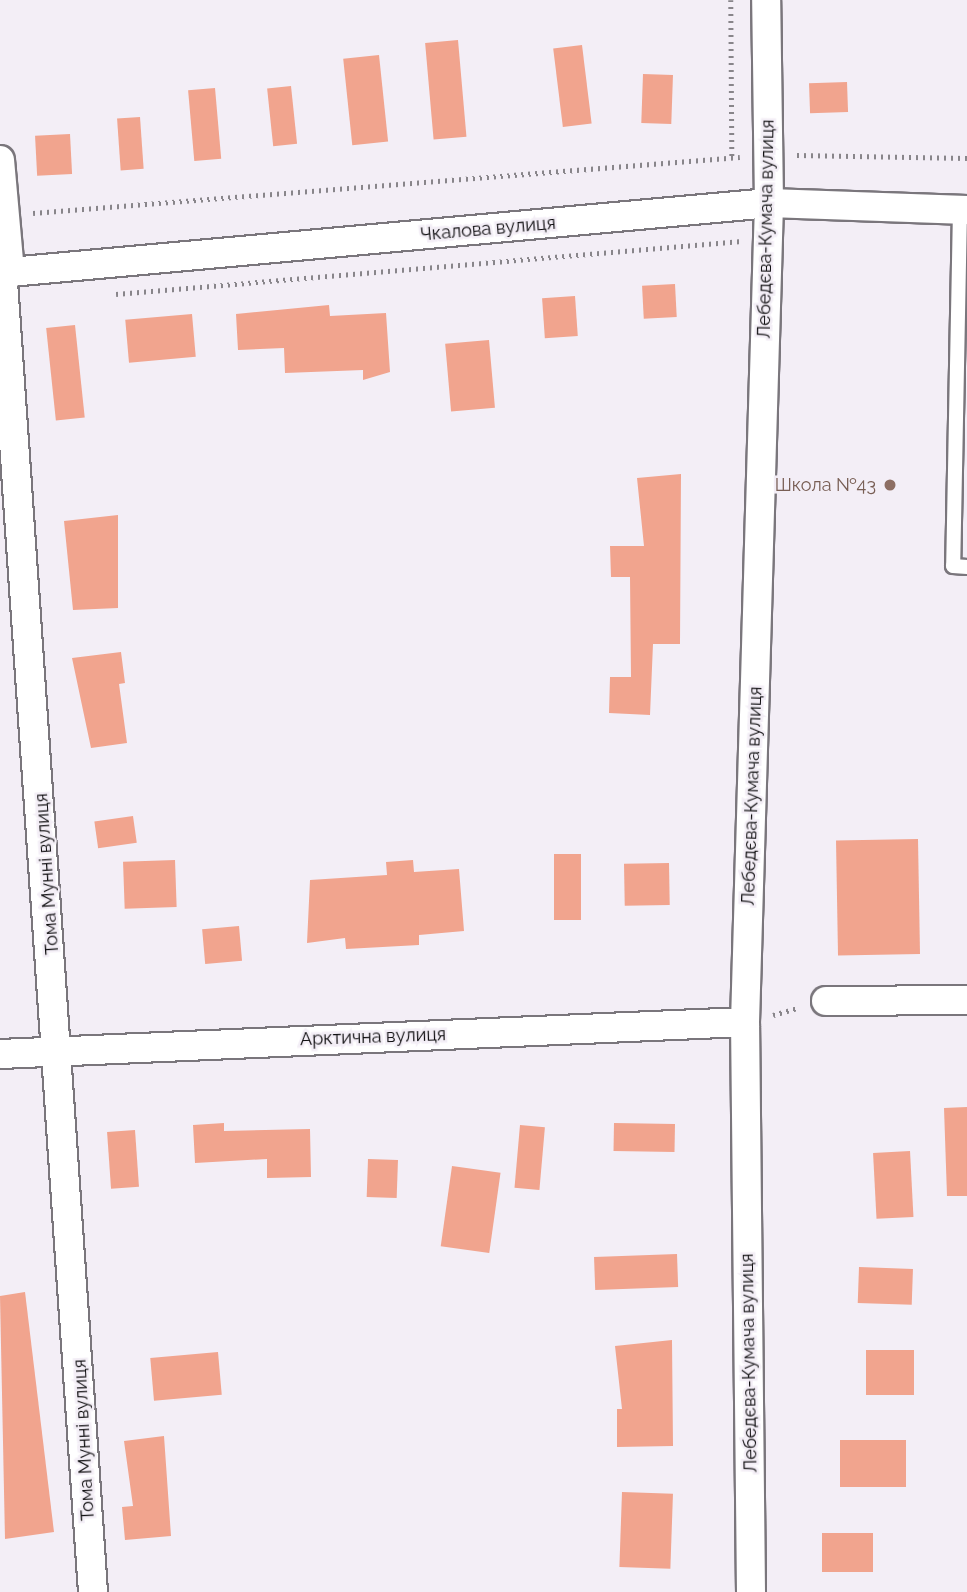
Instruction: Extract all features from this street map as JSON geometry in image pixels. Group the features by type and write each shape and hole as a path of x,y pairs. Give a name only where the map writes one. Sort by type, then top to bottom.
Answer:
{"street":[{"name":"Лебедєва-Кумача вулиця","path":"751,1592 745,1022 769,203 766,0"},
{"name":"Тома Мунні вулиця","path":"0,160 6,258 3,282 60,1049 93,1592"},
{"name":"Чкалова вулиця","path":"6,258 769,203 963,210"},
{"path":"826,1002 967,1000"},
{"name":"Арктична вулиця","path":"0,1054 60,1049 745,1022"}],"lane":[{"path":"963,210 953,566 967,567"}],"path":[{"path":"731,0 732,158"},
{"path":"4,215 768,155 967,158"},
{"path":"102,295 767,239"},
{"path":"745,1022 826,1002"}],"building":[{"path":"458,40 466,137 434,140 425,43"},
{"path":"582,45 592,123 563,127 553,49"},
{"path":"379,55 388,142 352,145 343,59"},
{"path":"643,74 673,75 671,124 641,123"},
{"path":"847,82 848,112 810,113 809,83"},
{"path":"291,86 297,144 273,146 267,89"},
{"path":"215,88 221,159 194,161 188,90"},
{"path":"140,117 144,169 121,170 117,119"},
{"path":"70,134 72,174 37,176 35,136"},
{"path":"675,284 677,317 644,319 642,286"},
{"path":"575,296 578,336 545,338 542,298"},
{"path":"329,305 330,316 386,313 390,372 363,380 363,370 285,373 284,348 238,350 236,314"},
{"path":"192,314 196,357 129,363 125,320"},
{"path":"75,325 85,417 56,421 46,328"},
{"path":"489,340 495,408 451,412 445,344"},
{"path":"681,474 680,644 653,644 650,715 609,713 610,677 631,677 630,577 611,577 610,546 644,546 637,478"},
{"path":"118,515 118,608 73,610 64,521"},
{"path":"121,652 125,683 119,684 127,743 91,748 72,658"},
{"path":"133,816 137,843 98,848 94,821"},
{"path":"918,839 920,954 838,955 836,840"},
{"path":"554,854 581,854 581,920 554,920"},
{"path":"175,860 177,907 125,909 123,862"},
{"path":"413,860 414,872 459,869 464,931 419,935 419,945 346,949 345,938 307,943 310,880 387,875 386,862"},
{"path":"669,863 670,905 625,906 624,864"},
{"path":"239,926 242,961 205,964 202,929"},
{"path":"967,1107 967,1196 947,1196 944,1108"},
{"path":"224,1123 224,1131 310,1129 311,1177 267,1178 267,1159 195,1163 193,1125"},
{"path":"614,1123 675,1124 675,1152 614,1151"},
{"path":"520,1125 545,1127 539,1190 515,1188"},
{"path":"135,1130 139,1187 111,1189 107,1132"},
{"path":"910,1151 913,1217 877,1219 873,1153"},
{"path":"368,1159 398,1160 397,1198 367,1197"},
{"path":"452,1166 501,1173 489,1253 441,1246"},
{"path":"677,1254 678,1287 595,1290 594,1257"},
{"path":"859,1267 913,1269 912,1305 858,1303"},
{"path":"25,1292 54,1532 5,1539 0,1296"},
{"path":"672,1340 673,1446 617,1447 617,1409 622,1409 615,1346"},
{"path":"866,1350 914,1350 914,1395 866,1395"},
{"path":"218,1352 222,1395 154,1401 150,1358"},
{"path":"164,1436 171,1536 125,1540 122,1507 133,1506 124,1441"},
{"path":"840,1440 906,1440 906,1487 840,1487"},
{"path":"622,1492 673,1494 670,1569 619,1567"},
{"path":"822,1533 873,1533 873,1572 822,1572"}],"place":[{"name":"Школа №43","path":"890,485"}]}
